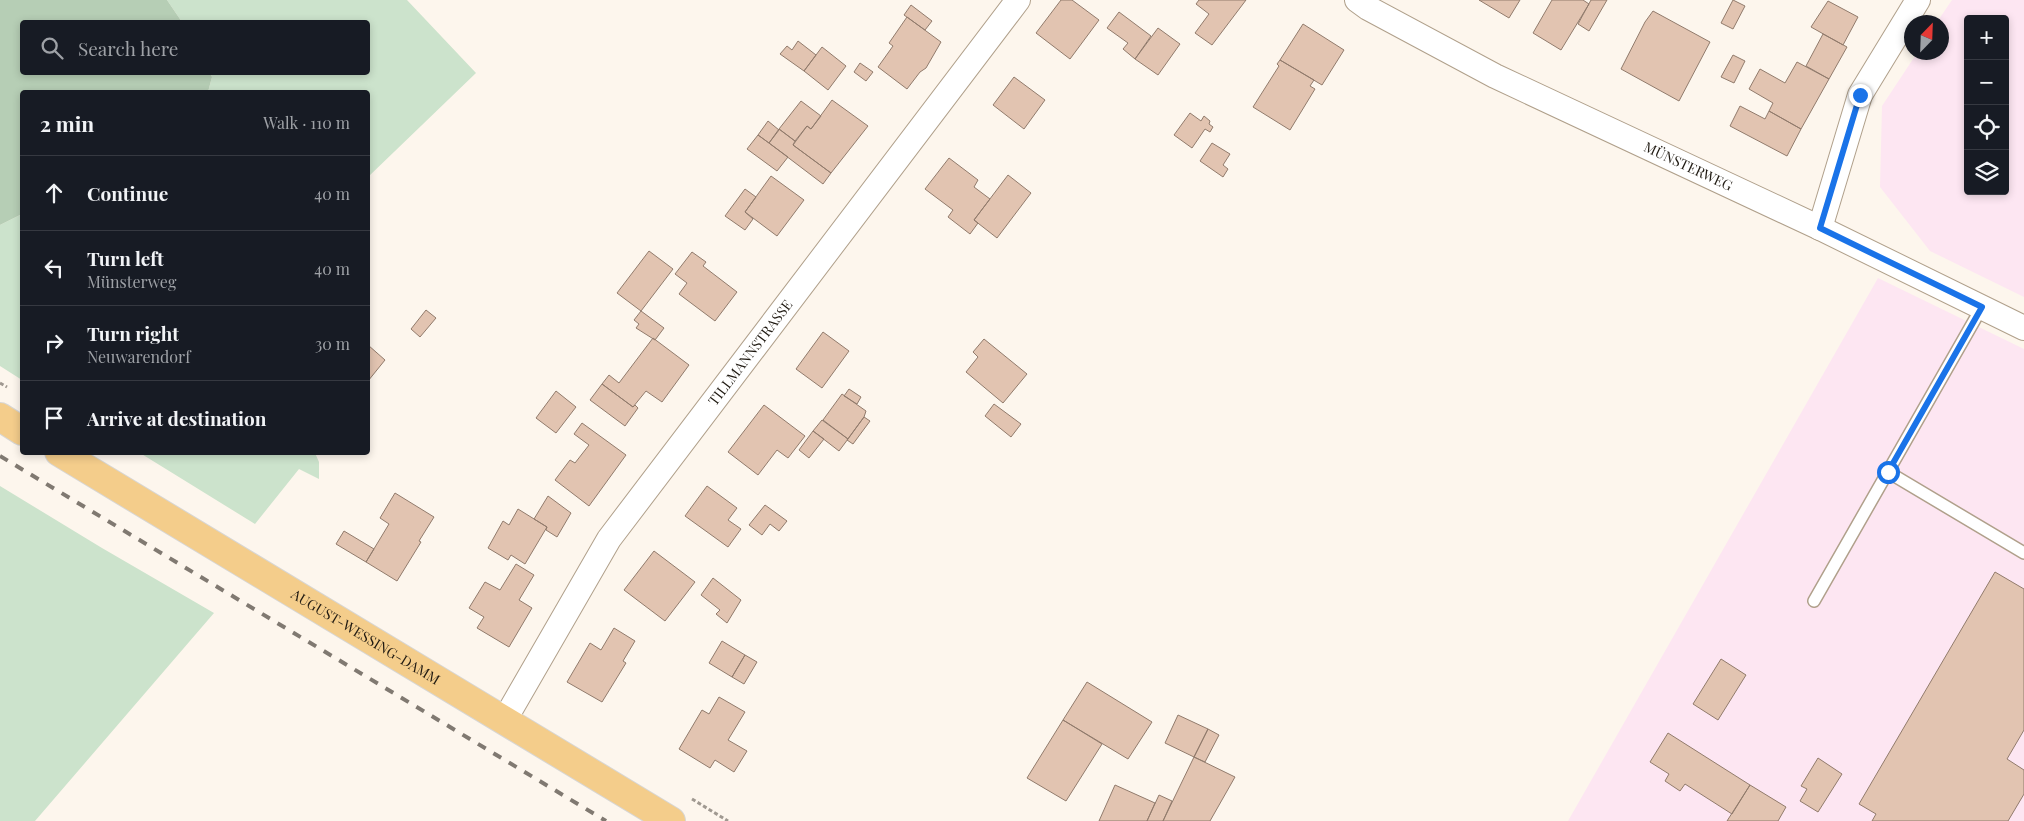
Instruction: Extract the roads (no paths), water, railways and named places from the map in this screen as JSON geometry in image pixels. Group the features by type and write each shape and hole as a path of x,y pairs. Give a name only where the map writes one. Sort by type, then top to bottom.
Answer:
{"main road":[{"path":"0,417 20,429"},
{"name":"AUGUST-WESSING-DAMM","path":"64,455 671,821"}],"street":[{"name":"TILLMANNSTRASSE","path":"504,721 609,539 1018,0"},
{"name":"MÜNSTERWEG","path":"1357,0 1368,8 1495,76 1820,228 2024,328"},
{"path":"1820,228 1860,95 1918,0"}],"lane":[{"path":"1814,601 1982,307"},
{"path":"1888,472 2024,553"}],"railway":[{"path":"0,456 606,821"}]}
